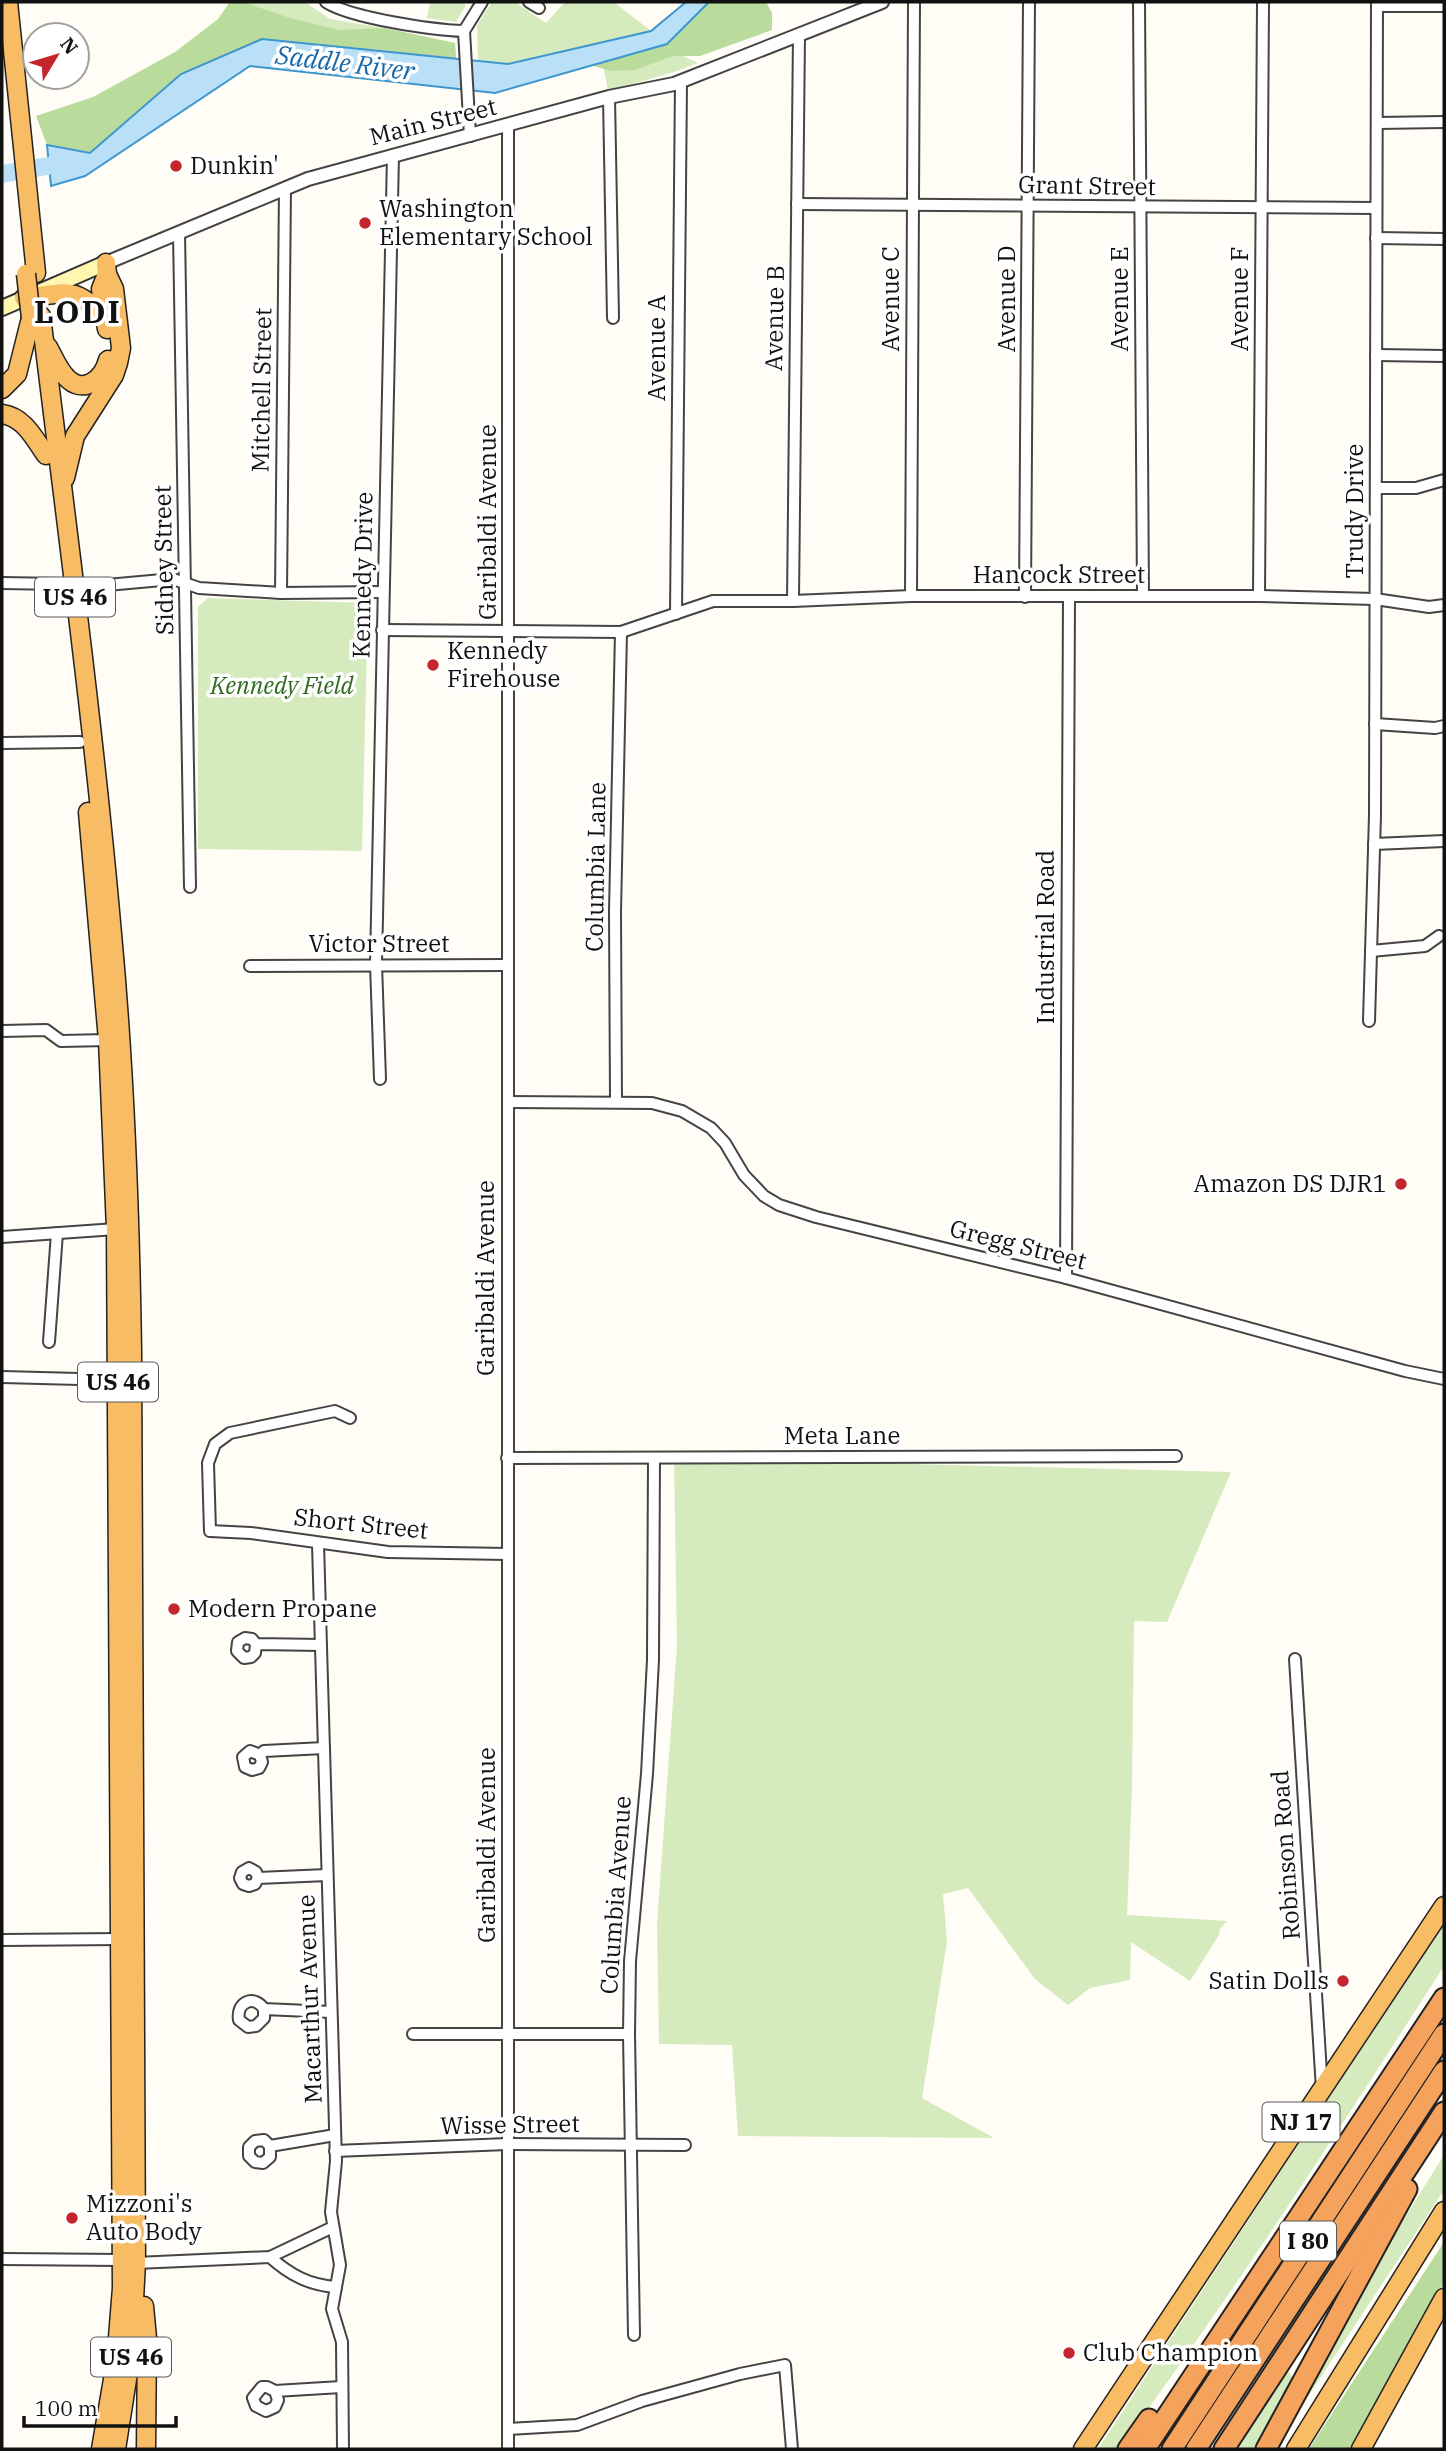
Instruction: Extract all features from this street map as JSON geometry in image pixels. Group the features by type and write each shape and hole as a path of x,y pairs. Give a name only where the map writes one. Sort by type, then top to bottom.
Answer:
{"highway":[{"name":"US 46","path":"8,2 15,131 36,317 46,455 68,586 113,936 128,1180 132,1363 129,2262 101,2449"},
{"name":"US 46","path":"2,69 15,131"},
{"path":"44,341 66,379 82,386 92,384 105,372 110,346 101,289 106,269"},
{"path":"62,490 75,436 114,375 121,348 114,289 106,269"},
{"path":"24,298 75,293 88,299 105,317"},
{"name":"US 46","path":"36,317 44,341 62,490 80,743 108,1040 116,1229 121,1939 131,2354 116,2449"},
{"path":"2,389 17,374 36,317"},
{"path":"2,414 15,417 24,424 46,455"},
{"name":"NJ 17","path":"1083,2449 1444,1906"},
{"name":"I 80","path":"1145,2449 1444,1998"},
{"name":"I 80","path":"1172,2449 1444,2034"},
{"name":"I 80","path":"1196,2449 1444,2071"},
{"name":"I 80","path":"1224,2449 1444,2112"},
{"path":"1266,2449 1444,2121"},
{"path":"1296,2449 1444,2211"},
{"path":"129,2262 147,2338 146,2449"},
{"path":"1128,2449 1221,2318 1248,2292"},
{"path":"1360,2449 1444,2298"}],"main road":[{"name":"Main Street","path":"2,308 106,269"}],"street":[{"path":"326,2 349,12 442,31 464,31"},
{"path":"470,136 464,31 482,2"},
{"name":"Main Street","path":"106,269 179,233 285,188 342,169 609,97 681,82 882,2"},
{"name":"Avenue C","path":"911,596 914,2"},
{"name":"Avenue D","path":"1025,597 1029,2"},
{"name":"Avenue E","path":"1139,2 1143,596"},
{"name":"Avenue F","path":"1259,596 1263,2"},
{"path":"1377,4 1444,6"},
{"name":"Trudy Drive","path":"1370,1021 1375,724 1377,4"},
{"name":"Avenue B","path":"793,601 799,35"},
{"name":"Avenue A","path":"676,614 681,82"},
{"path":"609,97 613,318"},
{"path":"1377,123 1444,122"},
{"name":"Garibaldi Avenue","path":"508,126 508,2449"},
{"name":"Kennedy Drive","path":"380,1079 376,964 393,155"},
{"name":"Mitchell Street","path":"281,593 285,188"},
{"name":"Grant Street","path":"797,204 1377,208"},
{"name":"Sidney Street","path":"179,233 190,887"},
{"path":"1376,238 1444,239"},
{"path":"1376,355 1444,356"},
{"path":"1376,488 1416,488 1444,480"},
{"path":"2,583 68,586 173,579 199,588 281,593 383,592"},
{"name":"Hancock Street","path":"382,630 621,632 713,601 911,596 1259,596 1375,599 1429,607 1444,605"},
{"name":"Industrial Road","path":"1066,1278 1069,597"},
{"name":"Columbia Lane","path":"616,1102 615,912 621,632"},
{"path":"1375,724 1435,728 1444,726"},
{"path":"2,743 80,743"},
{"path":"1374,844 1444,841"},
{"path":"1371,951 1425,946 1439,936"},
{"name":"Victor Street","path":"250,966 507,965"},
{"path":"2,1031 46,1030 61,1041 108,1040"},
{"name":"Gregg Street","path":"509,1102 652,1102 666,1105 696,1118 711,1129 725,1143 754,1186 779,1205 816,1217 1066,1278 1405,1371 1444,1379"},
{"path":"2,1237 116,1229"},
{"path":"49,1342 58,1233"},
{"path":"2,1377 118,1380"},
{"name":"Short Street","path":"351,1418 335,1411 239,1431 222,1438 210,1452 208,1462 210,1531 251,1533 388,1552 508,1554"},
{"name":"Meta Lane","path":"507,1458 1176,1456"},
{"name":"Columbia Avenue","path":"634,2335 629,2034 631,1928 647,1774 653,1660 654,1459"},
{"name":"Macarthur Avenue","path":"318,1544 335,2135 331,2212 340,2265 332,2308 342,2342 343,2449"},
{"path":"256,1644 321,1645"},
{"name":"Robinson Road","path":"1295,1659 1322,2090"},
{"path":"260,1755 264,1751 324,1748"},
{"path":"258,1878 327,1875"},
{"path":"2,1940 121,1939"},
{"path":"264,2009 331,2012"},
{"path":"413,2034 629,2034"},
{"path":"270,2146 335,2135"},
{"name":"Wisse Street","path":"335,2151 507,2144 685,2145"},
{"path":"2,2259 129,2262 270,2257 334,2227"},
{"path":"270,2257 286,2272 309,2283 335,2287"},
{"path":"508,2429 577,2425 642,2401 740,2374 786,2365 792,2449"},
{"path":"275,2391 341,2387"}],"green space":[{"path":"230,2 305,2 330,19 455,43 456,58 327,45"},
{"path":"230,2 243,2 290,18 339,30 384,28 455,43 456,58 262,39 181,74 90,153 47,145 36,116 93,97 175,52 218,19"},
{"path":"430,2 461,2 466,5 456,22 427,18"},
{"path":"492,2 515,2 546,23 565,2 614,2 651,31 508,64 478,60 477,25"},
{"path":"709,2 766,2 772,13 772,30 700,56 673,56 635,70 610,71 591,65 667,44"},
{"path":"674,52 698,63 608,91 603,65"},
{"name":"Kennedy Field","path":"208,598 368,603 362,851 198,849 198,607"},
{"path":"674,1458 1231,1472 1167,1622 1134,1621 1127,1915 1227,1921 1190,1981 1131,1942 1130,1980 1090,1988 1068,2005 1035,1979 968,1888 943,1894 947,1942 922,2098 994,2138 738,2136 732,2045 659,2044 657,1924 677,1645"},
{"path":"1444,1923 1444,1966 1325,2149 1204,2330 1119,2449 1098,2449"},
{"path":"1444,2155 1444,2190 1278,2442 1372,2270"},
{"path":"1444,2242 1444,2282 1412,2351 1351,2449 1309,2449"},
{"path":"1288,2370 1295,2383 1259,2449 1238,2449"}],"water":[{"name":"Saddle River","path":"686,2 709,2 667,44 495,93 250,66 85,176 51,186 47,145 90,153 181,74 262,39 508,64 651,31"}],"waterway":[{"name":"Saddle River","path":"2,174 70,162"}],"place":[{"name":"Dunkin'","path":"176,166"},
{"name":"Washington Elementary School","path":"365,223"},
{"name":"Kennedy Firehouse","path":"433,665"},
{"name":"Amazon DS DJR1","path":"1401,1184"},
{"name":"Modern Propane","path":"174,1609"},
{"name":"Satin Dolls","path":"1343,1981"},
{"name":"Mizzoni's Auto Body","path":"72,2218"},
{"name":"Club Champion","path":"1069,2353"}],"district":[{"name":"LODI","path":"78,312"}]}
